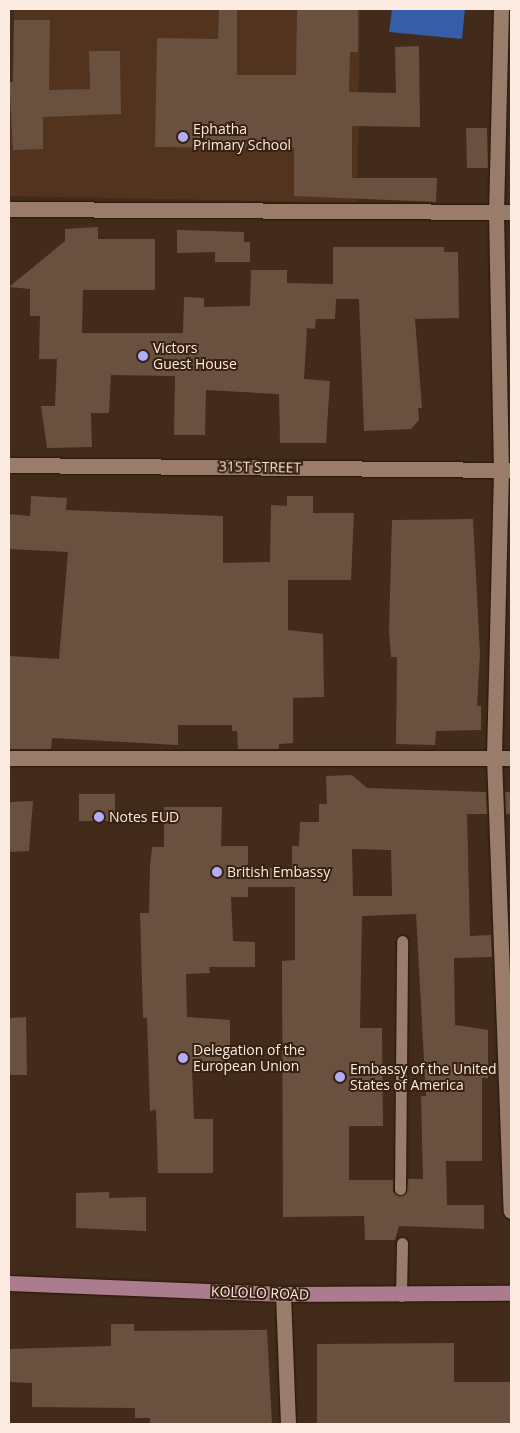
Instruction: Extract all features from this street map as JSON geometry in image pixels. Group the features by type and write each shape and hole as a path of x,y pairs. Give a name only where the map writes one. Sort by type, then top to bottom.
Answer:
{"street":[{"path":"501,9 506,470 494,757 511,1211"},
{"path":"9,209 504,212"},
{"name":"31ST STREET","path":"9,465 506,470"},
{"path":"9,758 511,758"},
{"name":"KOLOLO ROAD","path":"9,1283 283,1294 401,1296 511,1293"},
{"path":"283,1294 288,1424"}],"lane":[{"path":"400,1189 402,941"},
{"path":"401,1296 402,1243"}],"shaded area":[{"name":"Ephatha Primary School","path":"14,9 360,9 357,203 9,196"}],"water":[{"path":"392,9 465,9 462,39 389,32"}],"building":[{"path":"219,9 237,9 237,75 296,75 297,9 358,9 358,52 350,52 349,92 396,93 395,47 419,46 420,127 352,126 352,178 437,178 436,202 294,196 294,148 155,147 157,38 218,39"},
{"path":"14,20 50,20 49,90 90,89 89,51 120,51 121,114 43,117 43,149 13,150 9,82 13,82"},
{"path":"466,128 487,128 488,168 467,168"},
{"path":"98,227 98,239 155,239 155,290 83,290 82,333 183,333 184,297 204,298 204,307 250,306 251,270 287,270 287,283 333,284 333,247 444,247 444,252 458,252 459,318 415,319 422,408 418,408 419,420 411,429 364,431 359,299 336,299 335,319 316,319 315,329 307,328 304,379 330,381 326,443 280,443 279,394 206,390 205,435 174,435 175,376 111,375 109,413 91,413 92,447 47,448 41,406 55,406 57,359 39,359 40,316 30,316 30,289 9,287 65,241 65,229"},
{"path":"177,230 244,232 244,242 250,242 250,262 215,262 215,252 177,253"},
{"path":"31,496 67,498 66,510 223,516 223,563 270,562 271,505 287,506 287,496 313,496 313,513 354,513 351,580 288,580 288,630 323,634 324,697 293,698 293,743 279,744 279,749 238,749 237,731 232,731 232,725 178,725 178,745 52,738 51,749 9,749 9,656 59,659 68,552 9,549 9,514 30,516"},
{"path":"473,519 480,654 477,706 481,706 481,730 436,731 435,745 396,744 397,657 391,657 389,630 392,520"},
{"path":"352,775 367,788 486,792 487,814 467,814 470,936 491,935 492,957 454,958 455,1025 488,1030 488,1078 482,1078 482,1161 446,1161 447,1205 484,1205 484,1229 399,1226 395,1240 365,1240 364,1216 283,1217 282,961 295,960 295,887 248,887 248,897 231,897 233,941 255,942 255,967 209,967 210,973 186,974 187,1017 230,1020 230,1069 192,1069 194,1119 213,1119 213,1173 158,1173 156,1110 150,1111 147,1018 143,1018 140,913 149,913 152,847 164,847 164,807 222,807 221,846 248,846 248,868 292,868 292,846 299,846 300,822 319,822 319,804 327,804 326,776","holes":["352,849 391,850 392,896 353,896","416,914 426,1096 421,1096 423,1179 408,1179 407,1192 399,1196 393,1192 393,1180 349,1180 349,1126 383,1126 382,1028 360,1028 362,916"]},
{"path":"505,792 511,792 511,814 506,814"},
{"path":"79,794 115,794 115,821 79,821"},
{"path":"33,801 29,851 9,852 9,802"},
{"path":"26,1017 27,1075 9,1075 9,1018"},
{"path":"109,1192 109,1198 146,1197 146,1231 76,1228 76,1193"},
{"path":"111,1324 134,1324 134,1331 267,1330 272,1424 150,1424 150,1418 135,1418 135,1408 32,1407 32,1383 9,1382 9,1349 111,1346"},
{"path":"454,1343 454,1382 511,1382 511,1424 317,1424 317,1344"}],"place":[{"name":"Ephatha Primary School","path":"183,137"},
{"name":"Victors Guest House","path":"143,356"},
{"name":"Notes EUD","path":"99,817"},
{"name":"British Embassy","path":"217,872"},
{"name":"Delegation of the European Union","path":"183,1058"},
{"name":"Embassy of the United States of America","path":"340,1077"}]}
